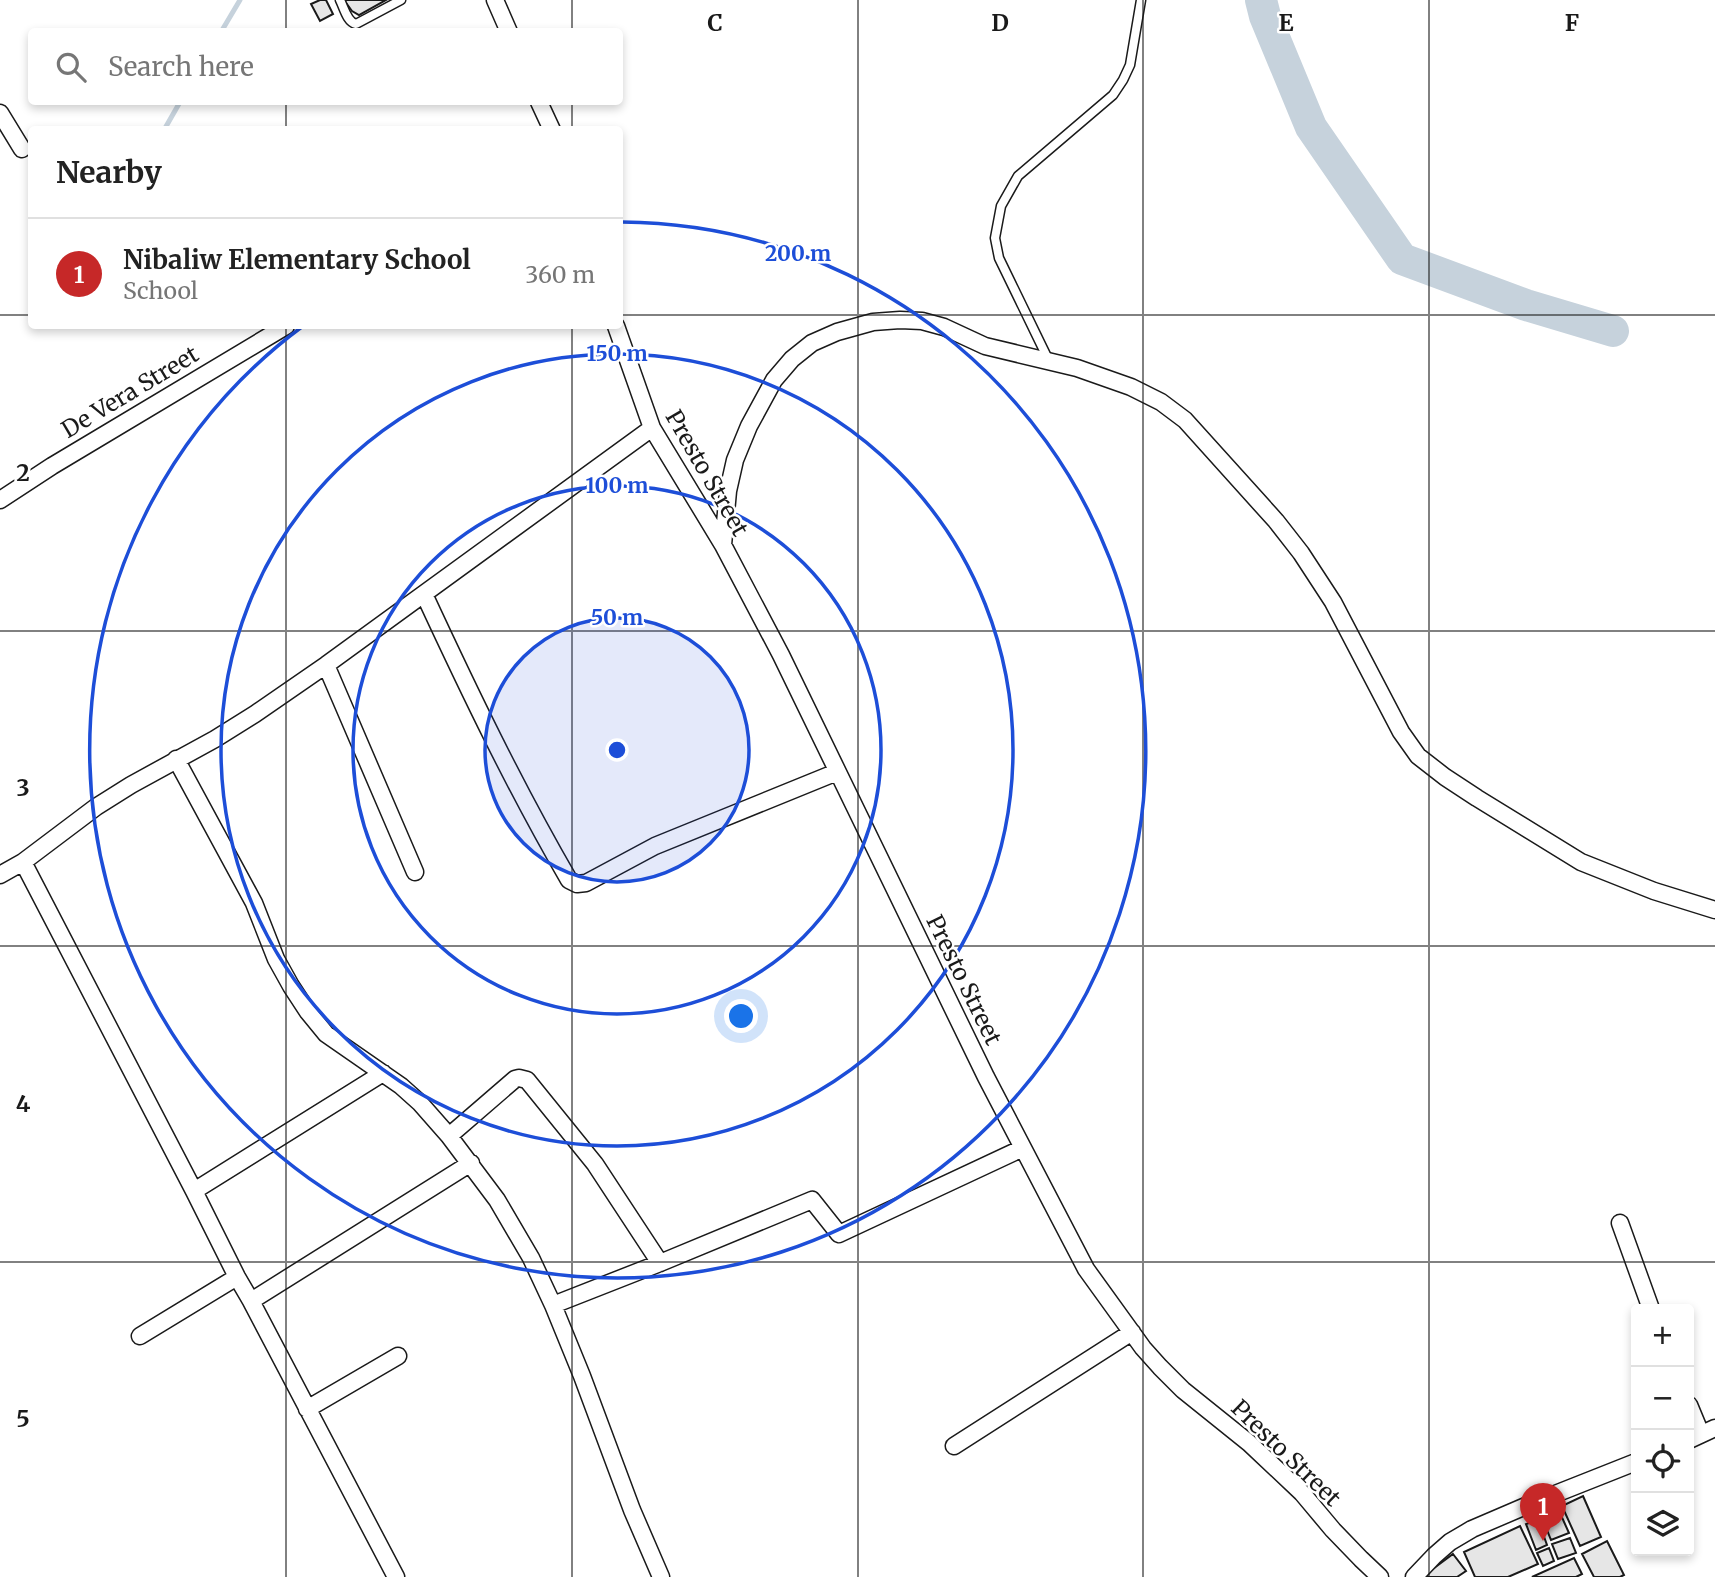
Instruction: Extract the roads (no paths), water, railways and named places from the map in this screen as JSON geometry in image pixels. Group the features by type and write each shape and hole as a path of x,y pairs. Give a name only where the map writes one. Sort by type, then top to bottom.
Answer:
{"street":[{"path":"495,0 507,28"},
{"path":"540,105 550,126"},
{"path":"0,113 22,149"},
{"path":"723,545 728,491 735,460 749,426 774,380 792,359 812,343 837,332 873,322 922,321 944,327 985,346 1077,368 1131,387 1161,402 1185,420 1276,521 1333,602 1401,732 1418,756 1477,798 1581,862 1654,891 1715,910"},
{"name":"De Vera Street","path":"0,500 281,329"},
{"name":"Presto Street","path":"617,329 652,428 723,545 781,655 980,1065 1086,1269 1160,1367 1183,1390 1249,1443 1302,1493 1360,1559 1380,1577"},
{"path":"0,875 23,862 96,807 225,733 326,665 652,428"},
{"path":"424,593 513,776 555,856 569,880 574,883 586,883 655,846 837,772"},
{"path":"326,665 415,872"},
{"path":"176,759 254,903 276,959 290,986 326,1034 401,1086 420,1103 471,1163 504,1211 531,1258 553,1305 632,1510 661,1577"},
{"path":"23,862 237,1277 396,1577"},
{"path":"194,1191 383,1073"},
{"path":"449,1136 515,1079 527,1080 595,1164 660,1263"},
{"path":"553,1305 812,1200 839,1234 1023,1148"},
{"path":"251,1301 471,1163"},
{"path":"1620,1223 1649,1304"},
{"path":"141,1336 237,1277"},
{"path":"954,1446 1132,1332"},
{"path":"307,1409 398,1356"},
{"path":"1694,1416 1702,1434"},
{"path":"1414,1577 1450,1542 1472,1529 1631,1464"}],"lane":[{"path":"340,0 350,20 356,24 401,0"},
{"path":"1049,361 999,257 995,238 1001,205 1018,176 1113,95 1130,65 1141,0"}],"waterway":[{"path":"223,28 240,0"},
{"path":"1261,0 1265,16 1311,127 1402,259 1526,305 1613,331"},
{"path":"166,126 178,105"}],"place":[{"name":"Nibaliw Elementary School","path":"1543,1541"}]}
